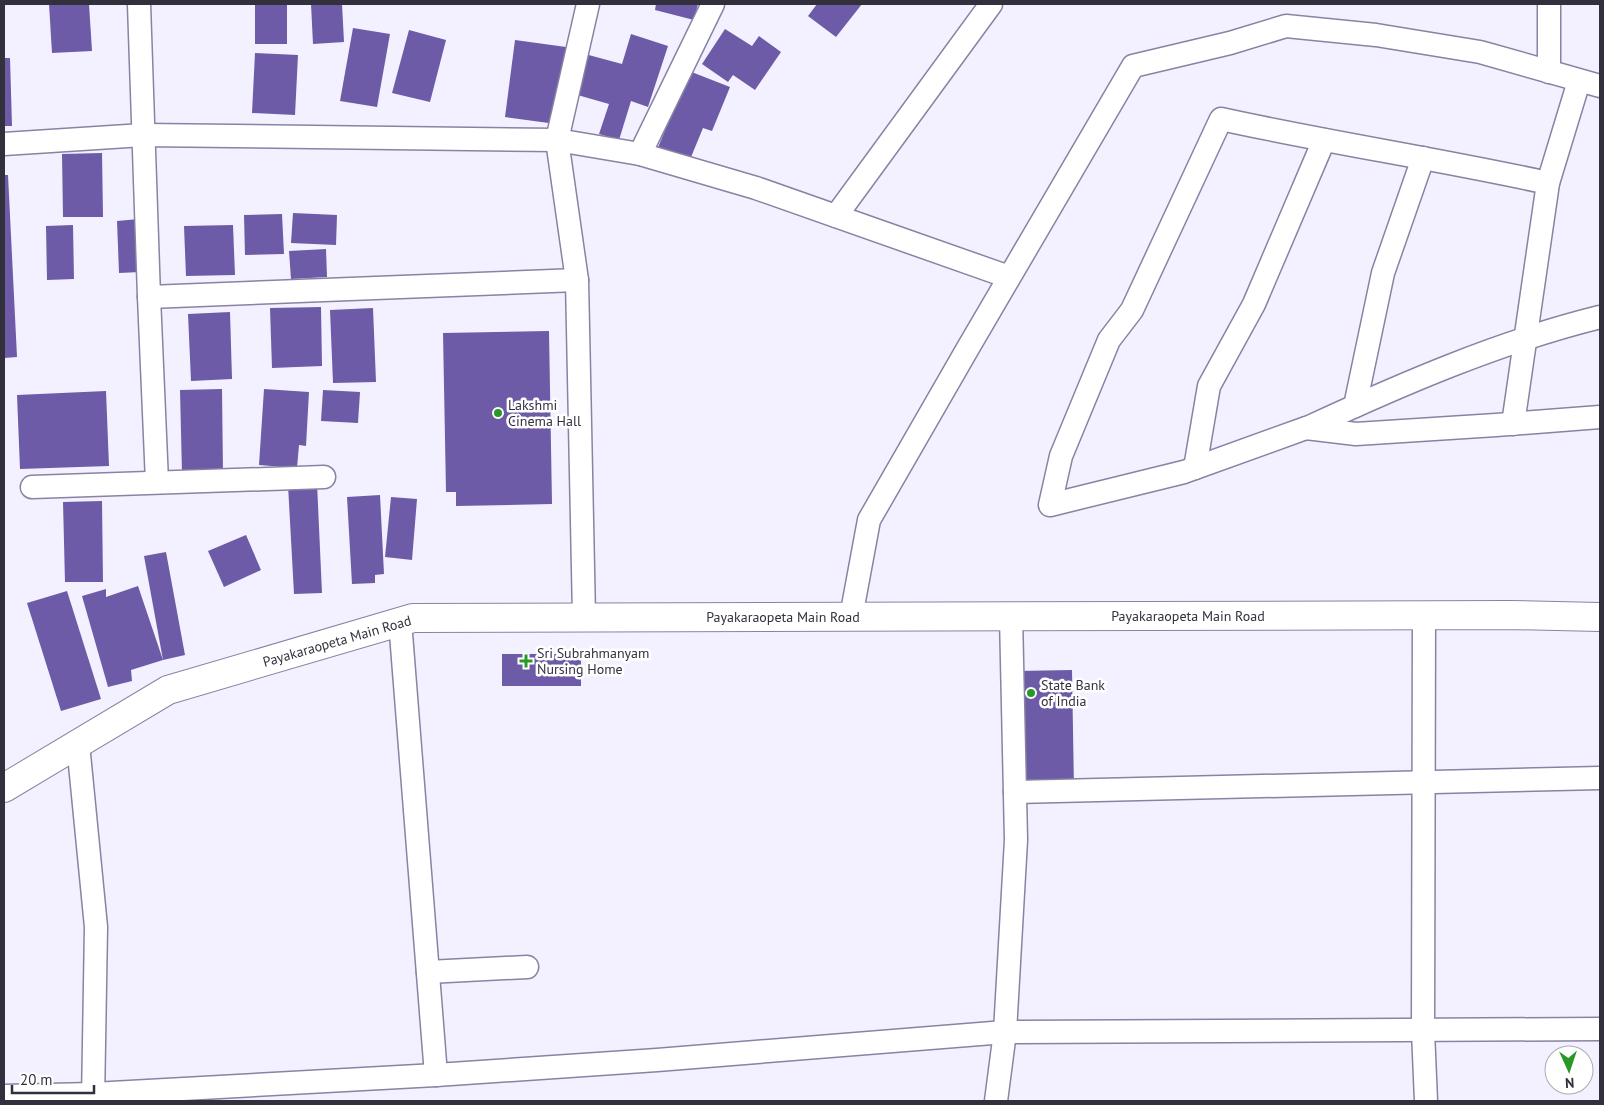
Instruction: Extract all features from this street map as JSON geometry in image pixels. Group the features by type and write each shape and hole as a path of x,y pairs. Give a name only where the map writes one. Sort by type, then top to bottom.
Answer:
{"street":[{"path":"139,4 157,482"},
{"path":"584,617 577,280 557,140 588,4"},
{"path":"640,154 713,4"},
{"path":"836,216 991,4"},
{"path":"1549,72 1550,4"},
{"path":"851,616 869,520 1133,66 1230,43 1286,26 1376,35 1480,52 1590,83 1548,184 1513,424"},
{"path":"1548,184 1473,166 1324,140 1221,119 1132,310 1108,340 1061,456 1050,505 1195,468 1306,428 1412,380 1555,328 1600,317"},
{"path":"4,144 143,135 557,140 640,154 756,188 1009,277"},
{"path":"1195,468 1209,386 1254,304 1324,140"},
{"path":"1355,406 1383,273 1423,158"},
{"path":"149,296 577,280"},
{"path":"1306,428 1356,434 1600,417"},
{"path":"32,486 324,477"},
{"path":"1424,615 1423,1031 1426,1101"},
{"name":"Payakaraopeta Main Road","path":"4,788 168,690 413,618 1424,615 1600,617"},
{"path":"996,1101 1005,1032 1016,840 1011,616"},
{"path":"400,622 436,1076"},
{"path":"78,744 96,927 93,1098"},
{"path":"1015,792 1600,778"},
{"path":"428,972 526,967"},
{"path":"4,1096 93,1098 436,1076 1005,1032 1600,1029"}],"building":[{"path":"49,4 89,4 92,51 52,53"},
{"path":"255,4 287,4 287,44 255,44"},
{"path":"311,4 342,4 344,42 313,44"},
{"path":"656,4 698,4 694,20 655,10"},
{"path":"817,4 862,4 836,37 808,16"},
{"path":"353,28 390,34 377,107 340,101"},
{"path":"725,29 752,46 759,36 781,52 755,90 733,75 728,82 702,64"},
{"path":"409,30 446,40 430,102 392,93"},
{"path":"631,34 668,46 648,107 631,101 619,140 599,134 609,104 574,94 585,54 622,64"},
{"path":"515,40 566,47 556,124 505,117"},
{"path":"255,53 298,55 295,115 252,113"},
{"path":"4,58 10,58 12,126 4,126"},
{"path":"689,71 730,87 712,131 703,128 689,162 657,150"},
{"path":"102,153 103,217 63,217 62,154"},
{"path":"4,175 8,175 17,357 4,358"},
{"path":"293,213 337,215 336,245 291,243"},
{"path":"282,214 284,254 245,255 244,215"},
{"path":"139,219 140,272 119,273 117,221"},
{"path":"73,225 74,279 47,280 46,226"},
{"path":"233,225 235,275 186,276 184,226"},
{"path":"326,249 327,277 291,279 289,251"},
{"path":"321,307 322,366 272,368 270,308"},
{"path":"373,308 376,382 333,383 330,310"},
{"path":"230,312 232,379 191,381 188,314"},
{"name":"Lakshmi Cinema Hall","path":"549,331 552,504 456,506 456,492 446,492 443,333"},
{"path":"222,389 223,473 182,474 180,390"},
{"path":"264,389 309,392 306,446 299,445 297,468 259,465"},
{"path":"323,390 360,392 358,423 321,421"},
{"path":"106,391 109,466 20,469 17,395"},
{"path":"317,483 322,593 294,594 288,485"},
{"path":"380,495 384,574 375,575 375,583 352,584 347,497"},
{"path":"391,497 417,499 412,560 385,557"},
{"path":"102,501 103,582 65,582 63,502"},
{"path":"246,535 261,570 224,587 208,551"},
{"path":"166,552 185,655 163,660 144,556"},
{"path":"138,586 163,660 131,670 132,681 108,687 82,596 106,589 106,597"},
{"path":"67,591 101,699 61,711 27,603"},
{"path":"502,654 581,654 581,686 502,686"},
{"path":"1072,670 1074,790 1020,791 1018,671"}],"place":[{"name":"Lakshmi Cinema Hall","path":"498,413"},
{"name":"Sri Subrahmanyam Nursing Home","path":"526,661"},
{"name":"State Bank of India","path":"1031,693"}]}
